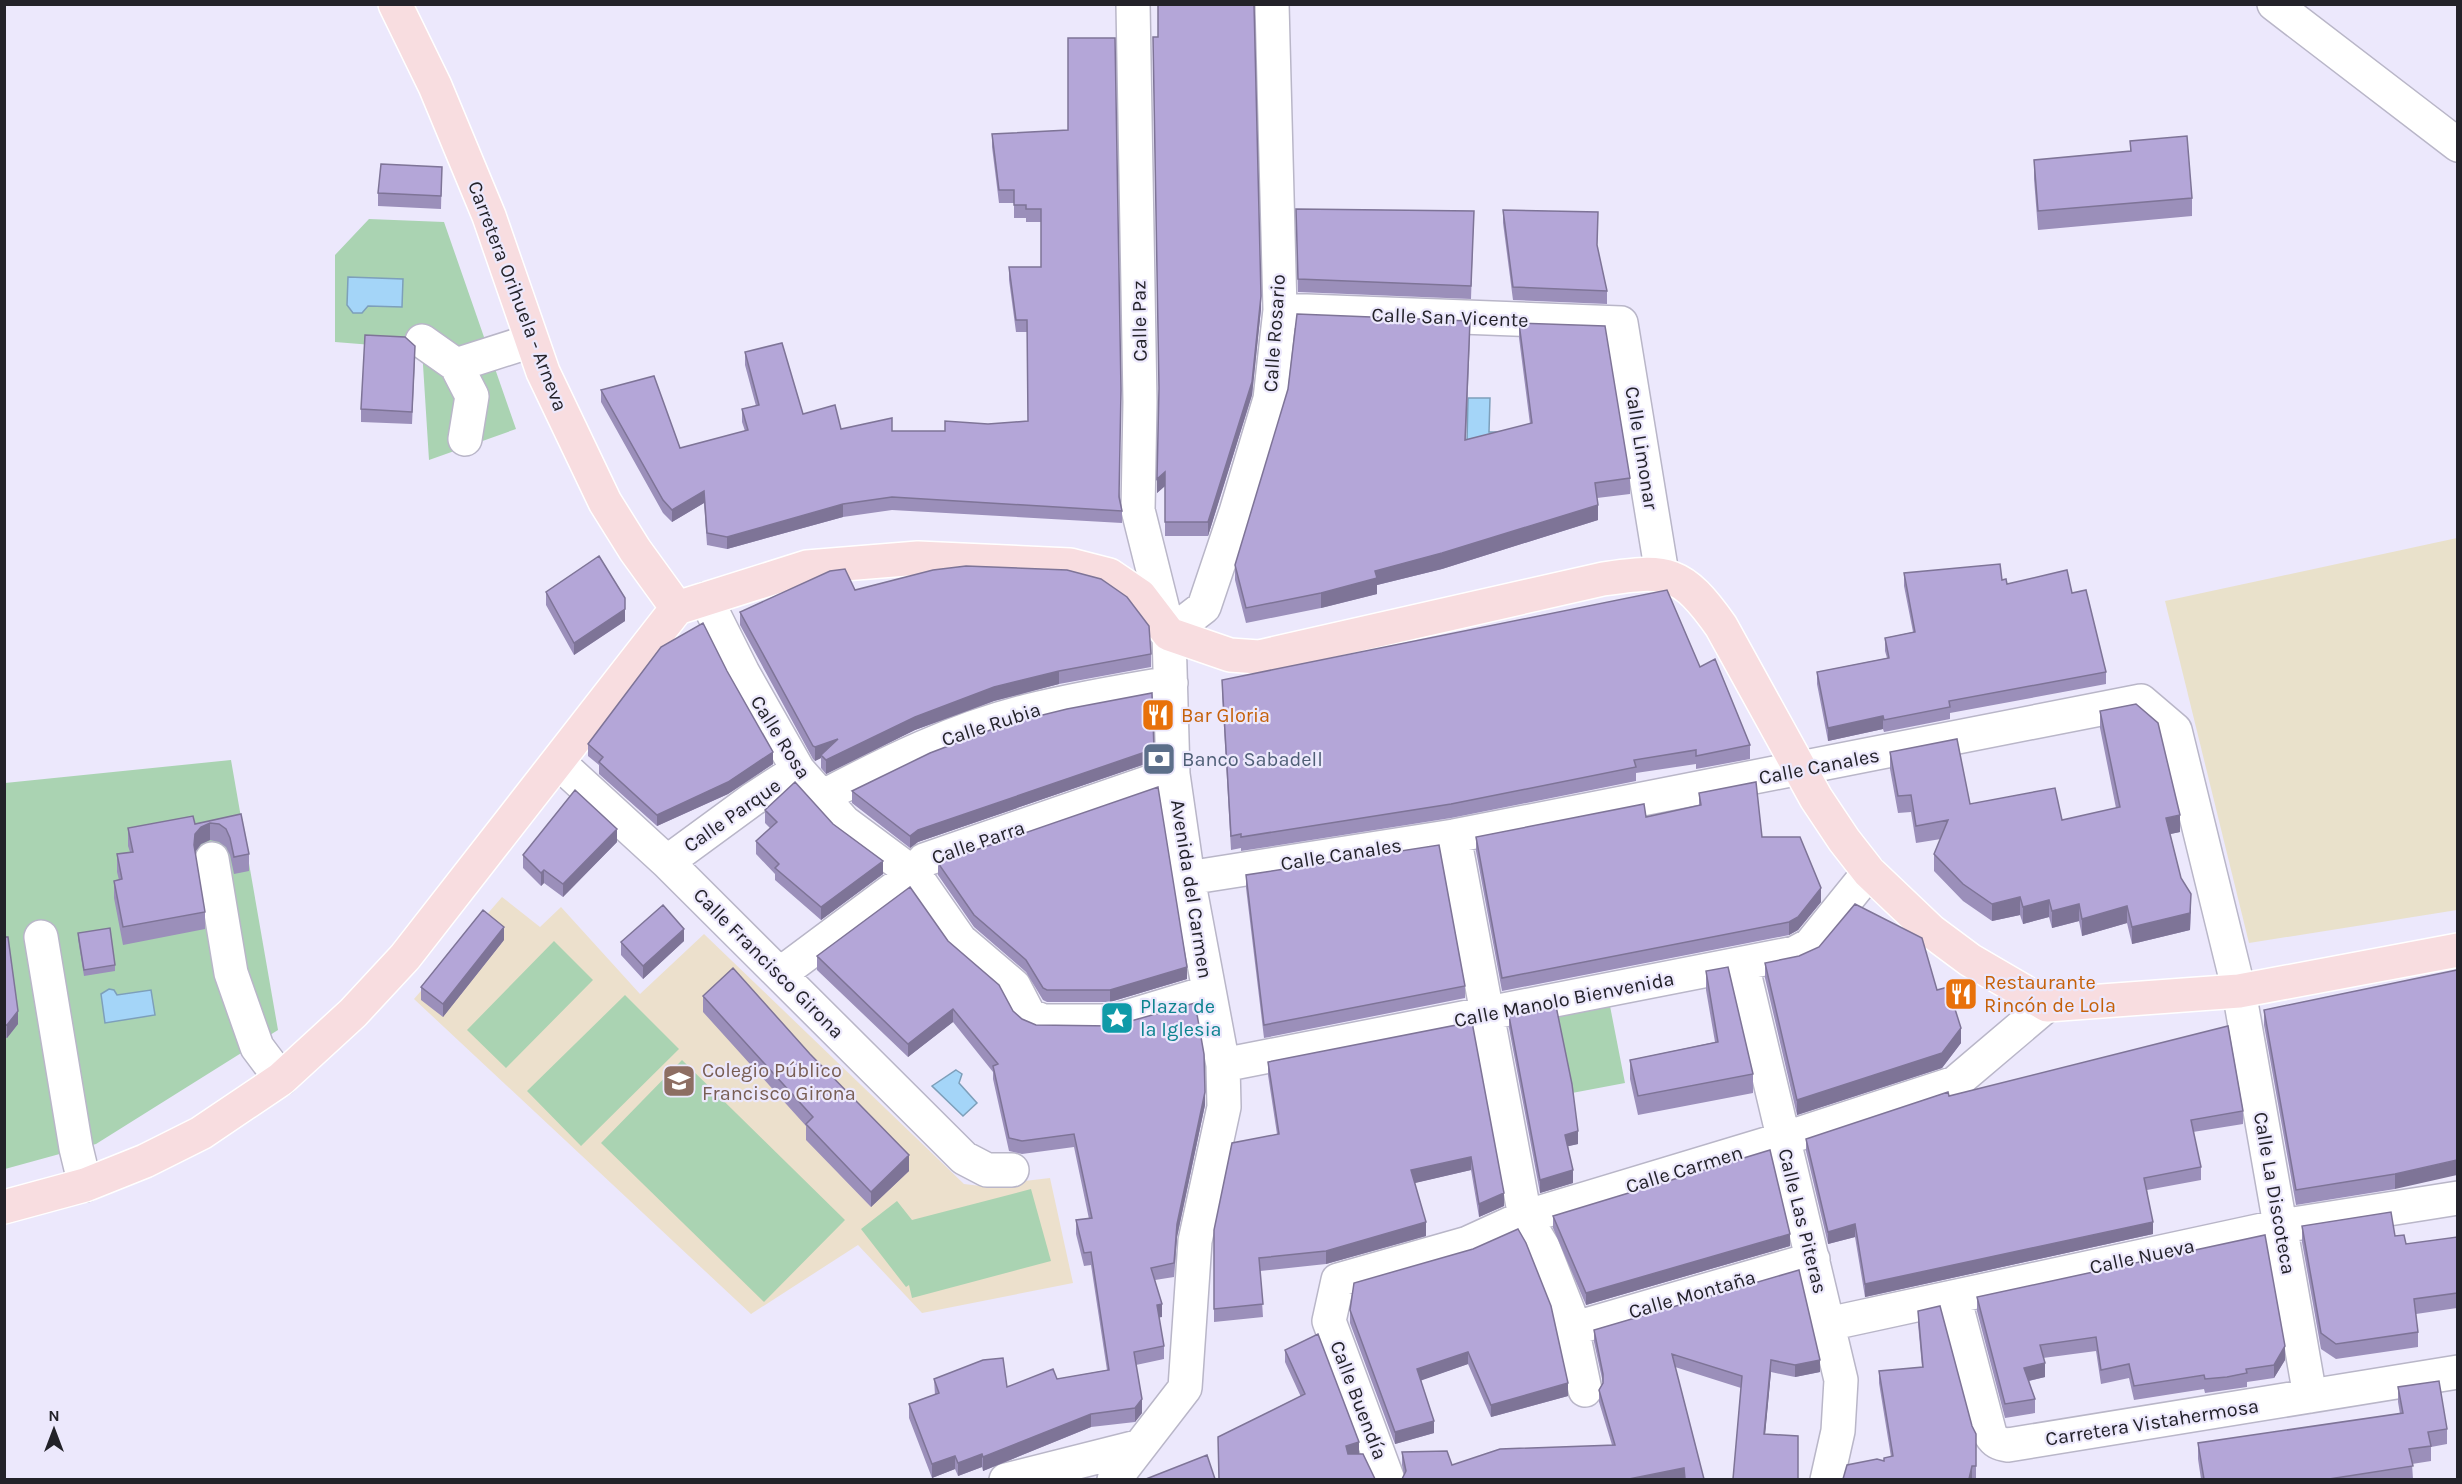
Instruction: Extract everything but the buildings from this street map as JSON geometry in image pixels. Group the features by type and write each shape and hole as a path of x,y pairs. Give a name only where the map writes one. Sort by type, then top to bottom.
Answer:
{"main road":[{"name":"Carretera Orihuela - Arneva","path":"395,4 435,86 489,216 543,372 605,502 635,550 691,603"},
{"path":"4,1207 85,1185 145,1161 201,1133 281,1079 353,1013 405,957 558,762 691,603 807,567 918,558 1070,565 1109,575 1140,596 1169,634 1230,655 1259,657 1603,579 1639,574 1662,574 1685,584 1703,601 1721,626 1800,770 1844,840 1869,872 1931,930 1970,960 2047,1005 2239,991 2457,950"}],"street":[{"name":"Calle Paz","path":"1132,4 1140,402 1138,510 1169,634"},
{"name":"Calle Rosario","path":"1169,634 1204,607 1270,399 1280,310 1272,4"},
{"path":"2274,4 2457,145"},
{"name":"Calle San Vicente","path":"1280,310 1621,323"},
{"name":"Calle Limonar","path":"1621,323 1662,574"},
{"path":"422,341 456,365 472,396 465,439"},
{"path":"456,365 531,341"},
{"name":"Calle Rosa","path":"691,603 738,663 798,770 843,822 914,873 960,940 1014,986 1029,1015 1043,1021 1113,1021 1209,992"},
{"name":"Avenida del Carmen","path":"1114,1479 1185,1388 1195,1241 1224,1107 1223,1065 1188,878 1173,774 1169,634"},
{"name":"Calle Rubia","path":"822,797 887,762 975,727 1026,711 1087,697 1171,683"},
{"name":"Calle Canales","path":"1188,878 1454,836 1800,770 2141,701 2175,730 2239,991"},
{"name":"Calle Francisco Girona","path":"558,762 667,862 964,1158 987,1170 1012,1170"},
{"name":"Calle Parque","path":"667,862 753,799 798,770"},
{"name":"Calle Parra","path":"780,974 914,873 924,860 1173,774"},
{"path":"1454,836 1525,1217 1543,1247 1569,1313 1585,1390"},
{"path":"212,859 231,973 257,1047 281,1079"},
{"name":"Calle Manolo Bienvenida","path":"1223,1065 1795,953 1810,945 1869,872"},
{"path":"41,937 76,1148 85,1185"},
{"name":"Calle Las Piteras","path":"1742,964 1841,1380 1838,1431 1827,1479"},
{"name":"Calle La Discoteca","path":"2239,991 2310,1396"},
{"name":"Calle Carmen","path":"1329,1322 1338,1280 1468,1243 1525,1217 1784,1139 1955,1083 2047,1005"},
{"name":"Calle Nueva","path":"1828,1324 2280,1226 2457,1198"},
{"name":"Calle Montaña","path":"1572,1329 1813,1259"},
{"name":"Carretera Vistahermosa","path":"1954,1297 1990,1434 1994,1441 2000,1444 2019,1443 2457,1372"},
{"name":"Calle Buendía","path":"1329,1322 1388,1479"},
{"path":"1006,1479 1137,1447"}],"shaded area":[{"path":"2457,538 2457,910 2249,943 2165,601"},
{"name":"Colegio Público Francisco Girona","path":"502,897 540,927 561,907 640,994 704,934 964,1184 981,1186 1050,1178 1073,1283 922,1313 858,1245 751,1314 414,999"}],"green space":[{"path":"369,219 444,222 516,429 429,460 422,349 335,342 335,255"},
{"path":"231,760 278,1030 96,1144 5,1169 5,783"},
{"path":"554,941 593,980 506,1068 467,1030"},
{"path":"625,995 679,1049 581,1146 527,1091"},
{"path":"1610,1006 1625,1083 1572,1093 1557,1015"},
{"path":"682,1060 845,1220 764,1302 601,1143"},
{"path":"1031,1189 1051,1261 912,1298 909,1285 906,1287 861,1229 897,1201 912,1220"}],"water":[{"path":"348,277 403,279 402,307 368,306 362,313 353,313 347,305"},
{"path":"1468,398 1490,398 1489,432 1499,432 1467,442"},
{"path":"109,989 114,990 117,995 151,990 155,1015 105,1023 101,994"},
{"path":"956,1070 962,1074 959,1083 977,1103 963,1116 932,1086"}],"place":[{"name":"Bar Gloria","path":"1158,715"},
{"name":"Banco Sabadell","path":"1159,759"},
{"name":"Restaurante Rincón de Lola","path":"1961,994"},
{"name":"Plaza de la Iglesia","path":"1117,1018"},
{"name":"Colegio Público Francisco Girona","path":"679,1081"}]}
